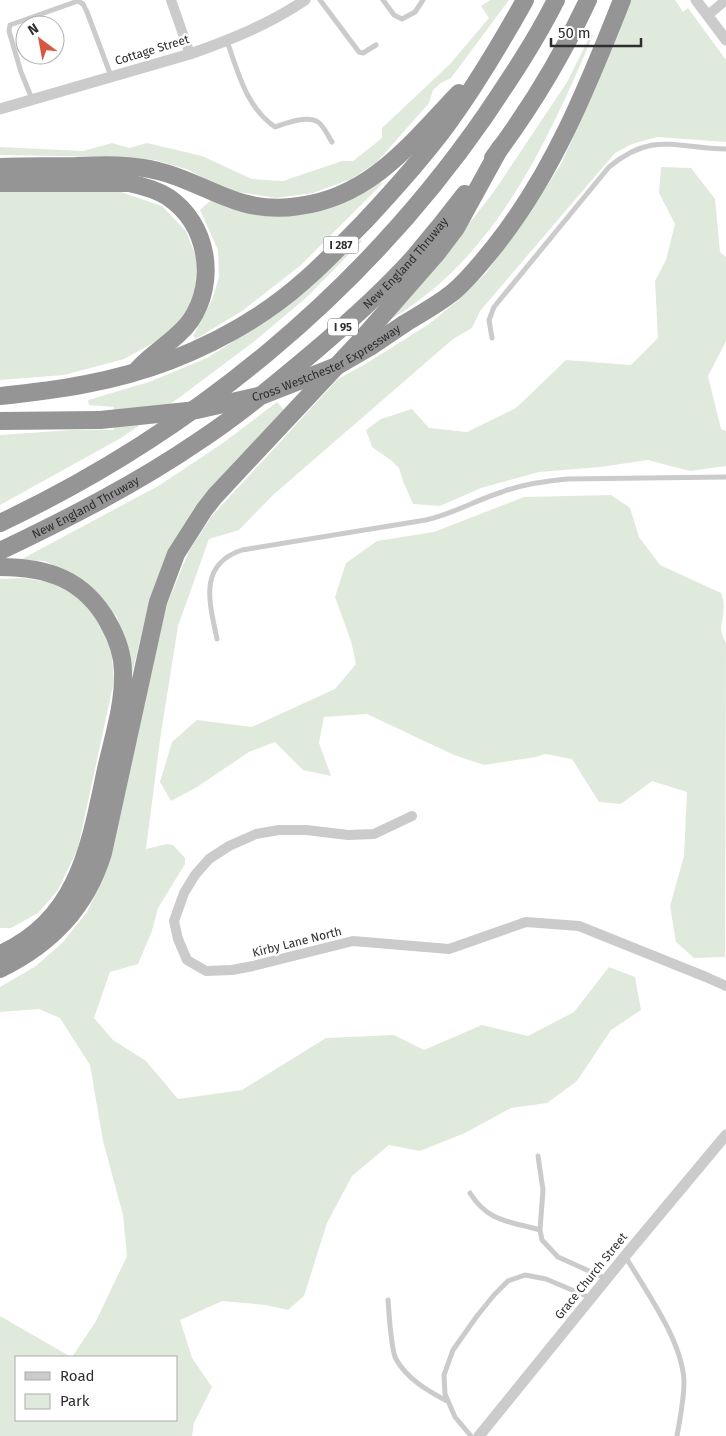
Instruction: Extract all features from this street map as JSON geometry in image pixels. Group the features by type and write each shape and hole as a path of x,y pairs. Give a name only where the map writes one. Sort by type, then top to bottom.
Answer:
{"highway":[{"name":"I 287","path":"0,396 70,388 134,373 170,360 221,337 270,307 304,281 368,217 420,159 447,125 495,54 525,0"},
{"name":"New England Thruway","path":"0,523 140,446 248,368 318,309 386,242 450,166 499,96 556,0"},
{"name":"New England Thruway","path":"0,551 85,509 162,466 276,385 348,322 414,257 500,148 539,90 588,0"},
{"name":"Cross Westchester Expressway","path":"0,421 100,420 184,412 263,395 337,366 437,304 461,285 496,245 527,202 560,144 622,0"},
{"path":"0,167 128,166 157,170 231,199 258,206 289,208 321,202 353,190 382,171 495,54"},
{"path":"0,954 60,927 83,900 98,869 158,602 169,570 185,538 215,496 361,340 437,253 456,228 500,148"},
{"path":"0,183 129,183 144,186 168,197 190,218 200,237 204,252 206,273 203,294 198,307 184,328 176,337 149,356 134,373"},
{"path":"0,567 34,569 62,577 86,593 106,617 118,642 122,657 123,673 120,703 86,854 73,886 44,934 19,967 0,976"},
{"path":"0,940 44,934"},
{"path":"0,969 17,960 44,934"}],"street":[{"path":"171,0 190,54"},
{"path":"696,0 726,40"},
{"path":"708,15 726,0"},
{"name":"Cottage Street","path":"0,109 190,54 260,25 301,1"},
{"name":"Kirby Lane North","path":"412,816 374,834 348,835 306,830 279,830 256,834 229,846 209,859 195,875 184,893 174,921 178,939 187,960 206,971 232,970 353,941 449,948 526,922 579,926 726,986"},
{"name":"Grace Church Street","path":"479,1436 726,1135"}],"lane":[{"path":"320,0 359,52 364,53 376,45"},
{"path":"383,0 394,15 402,19 415,12 423,0"},
{"path":"33,100 8,31 10,25 78,1 84,4 88,12 111,77"},
{"path":"227,40 248,96 269,122 275,127 306,119 317,121 332,142"},
{"path":"492,338 489,320 494,307 609,167 636,149 655,144 726,150"},
{"path":"217,639 209,596 210,583 216,568 234,553 242,550 440,517 504,491 552,480 726,478"},
{"path":"538,1156 543,1190 540,1230 542,1240 558,1257 607,1279"},
{"path":"470,1193 484,1211 496,1218 540,1230"},
{"path":"625,1256 671,1337 682,1365 683,1398 677,1436"},
{"path":"471,1436 456,1417 448,1401 445,1394 444,1375 453,1350 477,1316 508,1281 525,1275 546,1279 591,1298"},
{"path":"388,1300 396,1358 409,1375 426,1390 448,1401"}],"green space":[{"path":"490,0 509,0 451,78 433,90 429,103 376,163 351,179 313,193 276,198 225,190 189,170 155,160 119,157 0,155 0,147 83,151 112,143 129,148 147,143 202,156 252,179 283,181 342,161 353,161 382,138 382,128 450,64 489,18 481,6"},
{"path":"630,0 675,0 683,12 688,8 726,60 726,142 657,137 632,144 615,153 480,311 472,328 453,339 273,495 239,530 209,539 178,626 160,740 146,849 167,844 173,845 185,858 185,864 158,908 152,931 138,964 110,972 94,1018 113,1040 146,1061 178,1099 242,1090 326,1038 394,1035 424,1050 482,1025 528,1036 574,1012 609,967 635,977 641,1010 611,1030 577,1081 547,1103 511,1108 465,1133 420,1151 389,1145 352,1176 327,1223 304,1296 288,1310 266,1305 222,1301 180,1320 192,1358 212,1387 194,1423 192,1436 0,1436 0,1316 69,1356 15,1356 15,1421 178,1421 178,1356 73,1356 96,1321 127,1256 123,1215 103,1141 90,1065 60,1018 39,1009 0,1012 0,987 36,966 63,942 87,912 107,869 165,609 189,551 211,517 338,379 429,324 456,302 486,273 516,233 561,164 593,93"},
{"path":"591,34 593,35 556,118 535,159 511,199 484,236 454,271 419,300 380,325 418,288 493,193 567,82"},
{"path":"661,167 691,168 715,199 720,252 726,257 726,341 708,376 721,429 726,431 726,466 690,471 648,460 600,467 539,472 481,488 440,506 413,504 399,468 372,447 366,430 381,419 412,409 429,428 467,432 516,408 566,360 631,365 658,338 655,281 666,260 675,224 659,193"},
{"path":"379,181 382,184 301,265 242,311 196,339 193,336 212,300 219,277 218,250 200,210 211,200 256,212"},
{"path":"0,192 121,192 162,206 186,231 197,259 195,290 187,316 164,337 124,359 64,375 0,380"},
{"path":"360,240 362,241 307,297 256,340 180,397 121,438 0,505 0,435 72,430 114,430 114,407 89,405 88,400 149,382 207,358 256,327 310,285"},
{"path":"277,402 285,411 238,458 194,508 171,547 147,611 128,691 129,657 117,617 84,581 45,561 20,560 160,485 223,443"},
{"path":"611,495 630,508 639,537 660,565 721,593 723,598 724,610 721,630 726,643 725,957 694,958 676,942 670,906 684,856 687,792 652,781 621,804 599,802 572,759 545,754 484,765 454,755 367,714 324,717 319,743 331,776 303,770 275,742 249,752 197,787 171,801 160,782 172,742 197,720 252,727 335,689 356,664 351,641 335,597 346,563 377,541 434,532 524,497"},
{"path":"22,578 49,582 74,594 93,613 111,645 114,681 78,848 58,890 38,913 11,928 0,928 0,579"}]}
